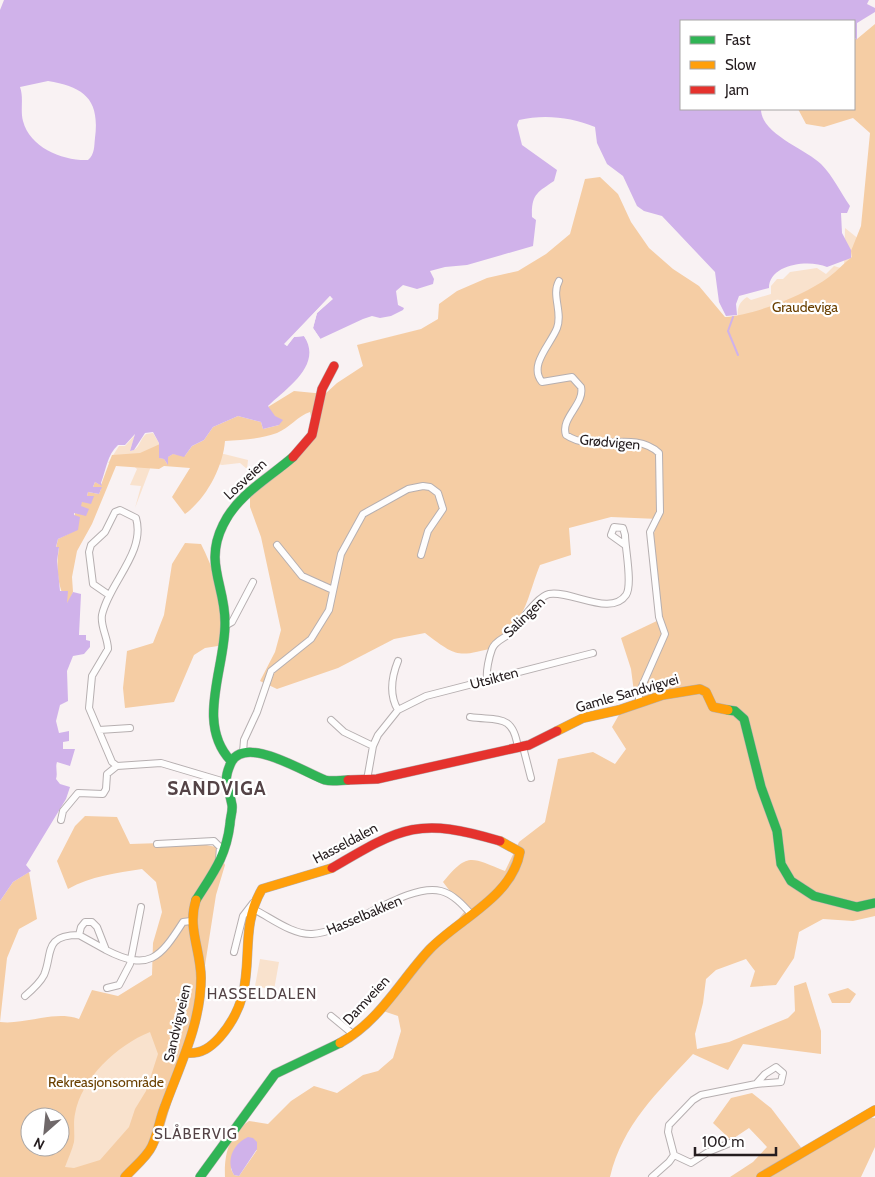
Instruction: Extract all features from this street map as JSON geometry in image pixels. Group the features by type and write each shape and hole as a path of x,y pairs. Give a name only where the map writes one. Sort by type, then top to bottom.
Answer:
{"street":[{"name":"Grødvigen","path":"559,281 556,289 559,312 558,327 540,358 538,367 542,382 572,377 581,387 581,395 566,424 566,435 579,441 638,442 649,446 659,453 660,512 650,532 659,617 665,634 639,693 639,703"},
{"name":"Losveien","path":"231,761 225,753 213,719 213,707 225,626 223,600 212,563 216,542 222,525 235,506 257,484 309,440 315,429 322,390 334,366"},
{"path":"61,820 63,811 78,793 103,794 106,789 107,774 117,766 161,763 224,782 231,761 243,752 244,740 258,712 271,671 311,639 329,610 341,554 363,514 408,489 423,486 430,487 438,493 443,509 428,531 420,555"},
{"path":"109,595 93,584 89,552 91,545 105,532 115,512 120,510 136,518 137,536 131,554 109,595 102,617 108,649 92,676 88,708 112,762 117,766"},
{"path":"277,545 302,576 333,590"},
{"name":"Salingen","path":"487,679 492,649 547,594 568,595 608,604 617,602 626,595 629,586 625,545"},
{"name":"Losveien","path":"225,626 232,622 253,582"},
{"name":"Utsikten","path":"367,780 373,746 385,724 398,710 426,696 487,679 593,654"},
{"path":"398,661 393,675 392,689 393,698 398,710"},
{"name":"Gamle Sandvigvei","path":"243,752 258,751 328,781 367,780 521,748 546,739 583,718 698,688 706,692 713,707 740,714 745,722 761,787 777,831 781,864 788,876 809,895 857,907 865,907 875,903"},
{"path":"470,716 493,718 510,723 531,778"},
{"path":"332,720 344,732 373,746"},
{"path":"99,730 130,728"},
{"name":"Sandvigveien","path":"125,1177 152,1147 164,1107 187,1053 196,1018 201,978 191,921 196,900 220,863 227,846 232,814 231,799 224,782"},
{"name":"Hasseldalen","path":"253,906 262,889 321,873 384,837 410,829 432,826 460,830 488,836 516,848"},
{"path":"156,844 214,841 220,848 220,863"},
{"name":"Damveien","path":"200,1177 275,1074 287,1065 323,1052 354,1035 377,1014 428,952 494,894 510,874 520,857 516,848"},
{"name":"Hasselbakken","path":"253,906 297,931 310,934 334,929 372,910 428,890 448,894 471,914"},
{"path":"234,952 243,916 253,906"},
{"path":"187,1053 197,1054 207,1049 226,1030 237,1014 245,991 253,906"},
{"path":"106,988 120,986 123,982 141,907"},
{"path":"25,996 44,976 50,948 62,938 79,935 106,950 130,959 148,960 158,956 166,949 183,922 191,921"},
{"path":"79,935 81,927 85,922 92,922 97,928 106,950"},
{"path":"331,1016 354,1035"},
{"path":"674,1155 668,1132 669,1125 693,1100 701,1095 756,1084"},
{"path":"761,1177 875,1110"},
{"path":"674,1155 691,1163 708,1152 735,1141"},
{"path":"652,1177 674,1155"}],"green space":[{"name":"Graudeviga","path":"875,24 875,916 853,921 823,919 799,932 794,958 776,985 750,987 755,971 746,959 716,970 706,979 703,1003 695,1034 697,1049 729,1042 788,1018 795,1011 794,986 806,982 821,1031 821,1054 743,1044 728,1070 693,1054 654,1096 632,1125 623,1141 610,1177 225,1177 227,1153 232,1138 249,1121 268,1124 291,1101 314,1086 337,1093 363,1075 378,1071 393,1058 401,1031 398,1016 383,1011 465,911 443,882 451,872 464,862 470,860 477,860 505,871 519,842 545,822 558,759 593,752 615,764 626,749 612,727 620,713 635,700 631,669 621,638 661,619 653,537 658,519 611,517 569,528 571,555 540,565 525,607 515,625 497,641 497,647 474,653 458,653 445,647 425,633 394,639 338,668 277,689 260,681 275,652 281,630 261,537 250,507 250,497 295,453 313,426 310,412 277,433 245,440 225,441 221,461 212,482 200,500 185,514 172,497 190,468 164,466 159,469 116,466 92,524 77,551 72,577 73,592 67,603 61,590 58,576 59,548 56,548 58,539 72,532 75,513 86,515 80,506 82,501 89,496 87,496 88,492 99,494 101,489 93,487 95,482 101,485 112,455 140,453 160,444 159,458 164,459 167,464 168,457 173,454 185,456 192,446 204,440 213,427 238,416 261,422 263,429 279,425 268,407 294,391 325,394 337,383 363,366 357,345 421,329 438,319 439,304 457,291 487,278 518,271 546,254 570,234 585,179 600,177 618,194 631,222 649,248 673,269 699,286 725,317 765,308 807,291 819,284 852,257 851,251 861,226 870,133 853,118 824,127 806,124 799,110 855,110 855,39","holes":["257,1150 239,1176 234,1175 231,1169 231,1161"]},
{"name":"Graudeviga","path":"845,228 875,252 875,300 738,320 739,307 744,299 747,297 751,300 771,294 771,286 777,279 783,279 790,272 817,268 826,274 834,266 844,269"},
{"path":"153,433 159,443 159,448 220,453 248,460 247,469 240,463 222,465 202,460 151,466 135,508 141,486 130,485 137,469 130,463 108,463 119,446 125,446 135,435 130,451 138,447 146,434"},
{"path":"185,543 201,544 212,568 223,608 224,622 218,646 205,648 194,655 174,702 125,708 123,688 127,651 153,643 164,615 172,564"},
{"path":"85,816 117,817 130,844 192,842 216,847 225,865 216,895 198,1010 160,1141 150,1158 132,1177 0,1177 0,1022 20,1022 60,1016 79,1019 92,990 118,996 152,975 153,943 162,912 156,882 142,869 95,878 68,889 57,861 75,826","holes":["150,1032 158,1054 146,1091 135,1109 129,1127 100,1160 74,1168 65,1167 69,1157 20,1157 20,1107 70,1107 70,1154 74,1142 74,1121 79,1101 85,1088 102,1065 125,1045"]},
{"path":"29,872 37,919 19,929 7,958 0,1022 0,901 13,882"},
{"path":"260,959 279,962 274,990 255,986"},
{"path":"848,988 856,994 850,1003 832,1003 828,994"},
{"name":"Rekreasjonsområde","path":"188,997 119,1177 0,1177 0,1034 79,1030"},
{"path":"752,1093 771,1108 806,1154 865,1117 875,1118 875,1147 861,1177 730,1177 753,1162 767,1147 749,1128 731,1140 713,1123 731,1098"}],"shaded area":[{"path":"4,0 869,0 867,4 875,8 875,12 857,23 857,40 855,38 855,20 680,20 680,110 761,110 768,126 821,164 850,206 847,213 841,213 842,233 851,250 851,258 827,267 801,264 783,269 776,273 771,280 769,288 739,296 736,304 737,315 726,316 719,302 715,272 662,216 644,211 637,206 623,176 607,164 597,143 595,127 577,121 548,117 519,120 517,125 522,145 557,170 554,181 534,198 532,217 536,220 533,246 467,265 445,267 430,271 434,279 433,284 417,289 403,285 396,291 398,305 404,308 403,310 391,316 380,318 372,316 363,319 320,339 313,328 317,313 332,299 330,296 285,344 287,346 294,337 304,336 309,347 309,357 306,366 293,384 268,406 275,416 283,420 279,425 263,429 261,422 238,416 213,427 204,440 192,446 184,457 173,454 168,457 168,465 164,459 159,458 159,443 153,432 145,433 134,450 130,451 135,434 125,445 118,445 114,449 109,458 101,483 102,486 95,482 93,487 102,487 99,494 88,492 87,496 94,496 91,504 82,502 81,506 89,509 86,516 74,513 74,515 80,517 78,530 58,539 56,547 59,547 57,561 60,591 68,591 67,603 73,592 81,594 79,635 86,635 86,640 90,641 90,647 84,654 73,656 67,671 68,701 60,705 56,721 59,733 69,731 69,741 63,742 63,749 75,749 70,766 57,762 56,764 56,779 60,784 70,787 66,799 26,865 31,871 13,882 0,901 0,10","holes":["48,81 71,87 87,97 95,113 94,147 93,153 88,160 68,158 49,151 33,139 23,121 20,87"]},
{"path":"248,1137 253,1138 257,1142 257,1149 239,1176 234,1175 230,1164 232,1153 239,1143"}],"pier":[{"path":"330,296 333,299 317,313 313,328 322,341 319,341 311,329 313,318 298,334 306,334 311,347 304,336 294,337 287,346 284,344"}],"waterway":[{"path":"733,317 728,331 738,355"}],"traffic: fast":[{"path":"231,761 220,746 215,730 215,694 225,622 215,563 215,551 223,525 236,505 293,457"},
{"path":"728,710 735,711 744,719 761,787 777,831 781,864 791,881 814,896 857,907 875,903"},
{"path":"196,900 218,864 228,836 232,807 226,781 230,765 237,756 247,752 260,753 289,763 325,780 348,780"},
{"path":"200,1177 275,1074 340,1043"}],"traffic: slow":[{"path":"557,731 583,718 619,710 663,695 700,689 706,692 713,707 728,710"},
{"path":"340,1043 367,1024 430,949 496,895 507,882 515,868 520,852 500,841"},
{"path":"187,1053 202,1051 210,1047 234,1018 245,981 250,926 254,908 262,889 332,868"},
{"path":"125,1177 152,1146 194,1027 201,978 193,920 196,900"},
{"path":"761,1177 875,1110"}],"traffic: jam":[{"path":"293,457 312,435 322,389 334,366"},
{"path":"348,780 377,779 529,745 557,731"},
{"path":"332,868 377,843 412,830 430,828 450,829 500,841"}],"district":[{"name":"SANDVIGA","path":"217,788"},
{"name":"HASSELDALEN","path":"262,994"},
{"name":"SLÅBERVIG","path":"196,1134"}]}
